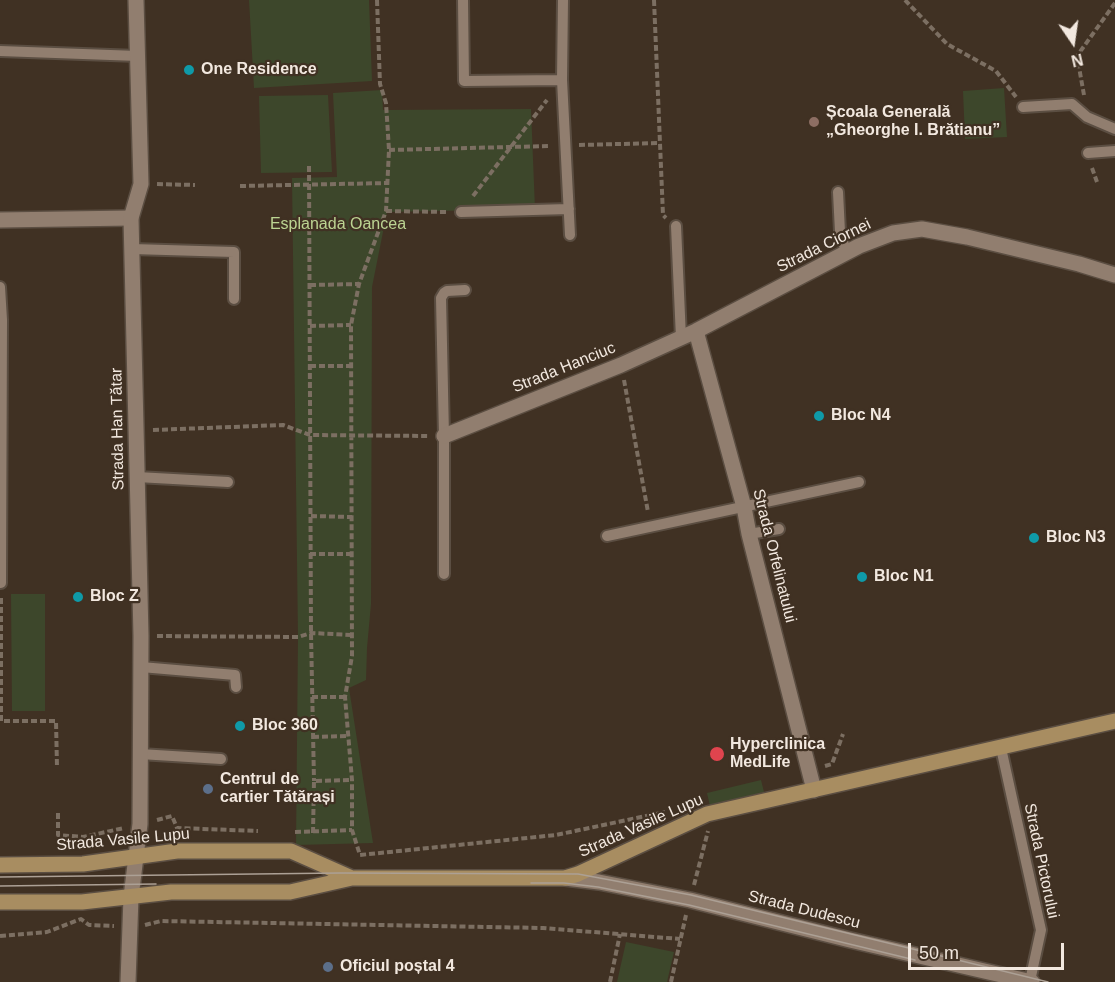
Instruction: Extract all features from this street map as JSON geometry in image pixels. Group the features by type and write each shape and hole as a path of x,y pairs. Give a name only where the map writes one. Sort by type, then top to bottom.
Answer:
{"main road":[{"name":"Strada Vasile Lupu","path":"0,902 82,902 171,892 290,892 352,878 565,879 707,814 1115,721"},
{"name":"Strada Vasile Lupu","path":"0,865 83,864 177,851 291,851 352,878"}],"street":[{"name":"Strada Han Tătar","path":"128,982 131,897 140,824 141,636 131,218 141,184 136,0"},
{"path":"0,220 131,218"},
{"name":"Strada Ciornei","path":"696,331 849,251 893,233 922,229 968,237 1079,264 1115,276"},
{"name":"Strada Hanciuc","path":"444,436 621,365 696,331"},
{"name":"Strada Orfelinatului","path":"696,331 744,507 814,790"},
{"name":"Strada Dudescu","path":"565,879 599,882 690,900 1031,982"}],"lane":[{"path":"463,0 464,81 562,81"},
{"path":"563,0 562,81 570,235"},
{"path":"0,51 138,56"},
{"path":"1023,106 1072,104 1087,117 1115,129"},
{"path":"1088,153 1115,151"},
{"path":"838,192 840,232 844,245 849,251"},
{"path":"460,212 569,209"},
{"path":"676,226 681,338"},
{"path":"132,249 234,252 234,299"},
{"path":"0,287 1,584"},
{"path":"444,574 441,298 447,291 465,290"},
{"path":"136,477 228,482"},
{"path":"607,536 859,482"},
{"path":"749,534 779,529"},
{"path":"141,667 235,675 236,687"},
{"name":"Strada Pictorului","path":"1001,748 1041,930 1031,982"},
{"path":"140,754 221,759"}],"path":[{"path":"377,0 380,84 386,103 389,150 386,210 359,284 351,326 352,656 345,697 352,780 352,830 360,855 556,835 670,811"},
{"path":"654,0 663,215 676,226"},
{"path":"905,0 947,44 996,71 1023,106"},
{"path":"1087,117 1077,56 1115,3"},
{"path":"386,210 460,212 562,81"},
{"path":"389,150 660,143"},
{"path":"309,166 313,833"},
{"path":"240,186 388,183"},
{"path":"176,185 195,185"},
{"path":"310,285 359,284"},
{"path":"310,326 351,326"},
{"path":"621,365 651,527"},
{"path":"310,366 351,366"},
{"path":"136,431 282,425 310,435 444,436"},
{"path":"310,516 352,517"},
{"path":"310,554 352,554"},
{"path":"1,584 1,721 56,721 57,767"},
{"path":"141,636 297,637 311,633 351,635"},
{"path":"312,697 345,697"},
{"path":"808,769 831,764 843,734"},
{"path":"313,737 348,736"},
{"path":"314,781 352,780"},
{"path":"58,813 58,835 83,837 172,816 177,828 268,831"},
{"path":"671,982 709,826 707,814"},
{"path":"291,832 352,830"},
{"path":"0,936 47,932 81,919 89,925 129,927 173,921 543,928 680,939"},
{"path":"610,982 620,934"}],"green space":[{"path":"249,0 369,0 372,81 254,88"},
{"path":"1004,88 1007,137 965,139 963,91"},
{"name":"Esplanada Oancea","path":"382,90 383,110 531,109 535,209 387,212 372,287 371,604 366,680 349,688 373,843 296,845 298,637 292,178 337,177 333,93"},
{"path":"328,95 332,172 261,173 259,96"},
{"path":"11,594 45,594 45,711 12,711"},
{"path":"761,780 764,792 710,806 707,793"},
{"path":"626,942 674,952 667,982 617,982"}],"tram line":[{"path":"0,877 340,873 578,874 691,895 1048,982"},
{"path":"531,883 564,883 598,887 689,905 915,960"},
{"path":"0,886 156,884"}],"place":[{"name":"One Residence","path":"189,70"},
{"name":"Școala Generală „Gheorghe I. Brătianu”","path":"814,122"},
{"name":"Bloc N4","path":"819,416"},
{"name":"Bloc N3","path":"1034,538"},
{"name":"Bloc N1","path":"862,577"},
{"name":"Bloc Z","path":"78,597"},
{"name":"Bloc 360","path":"240,726"},
{"name":"Hyperclinica MedLife","path":"717,754"},
{"name":"Centrul de cartier Tătărași","path":"208,789"},
{"name":"Oficiul poștal 4","path":"328,967"}]}
